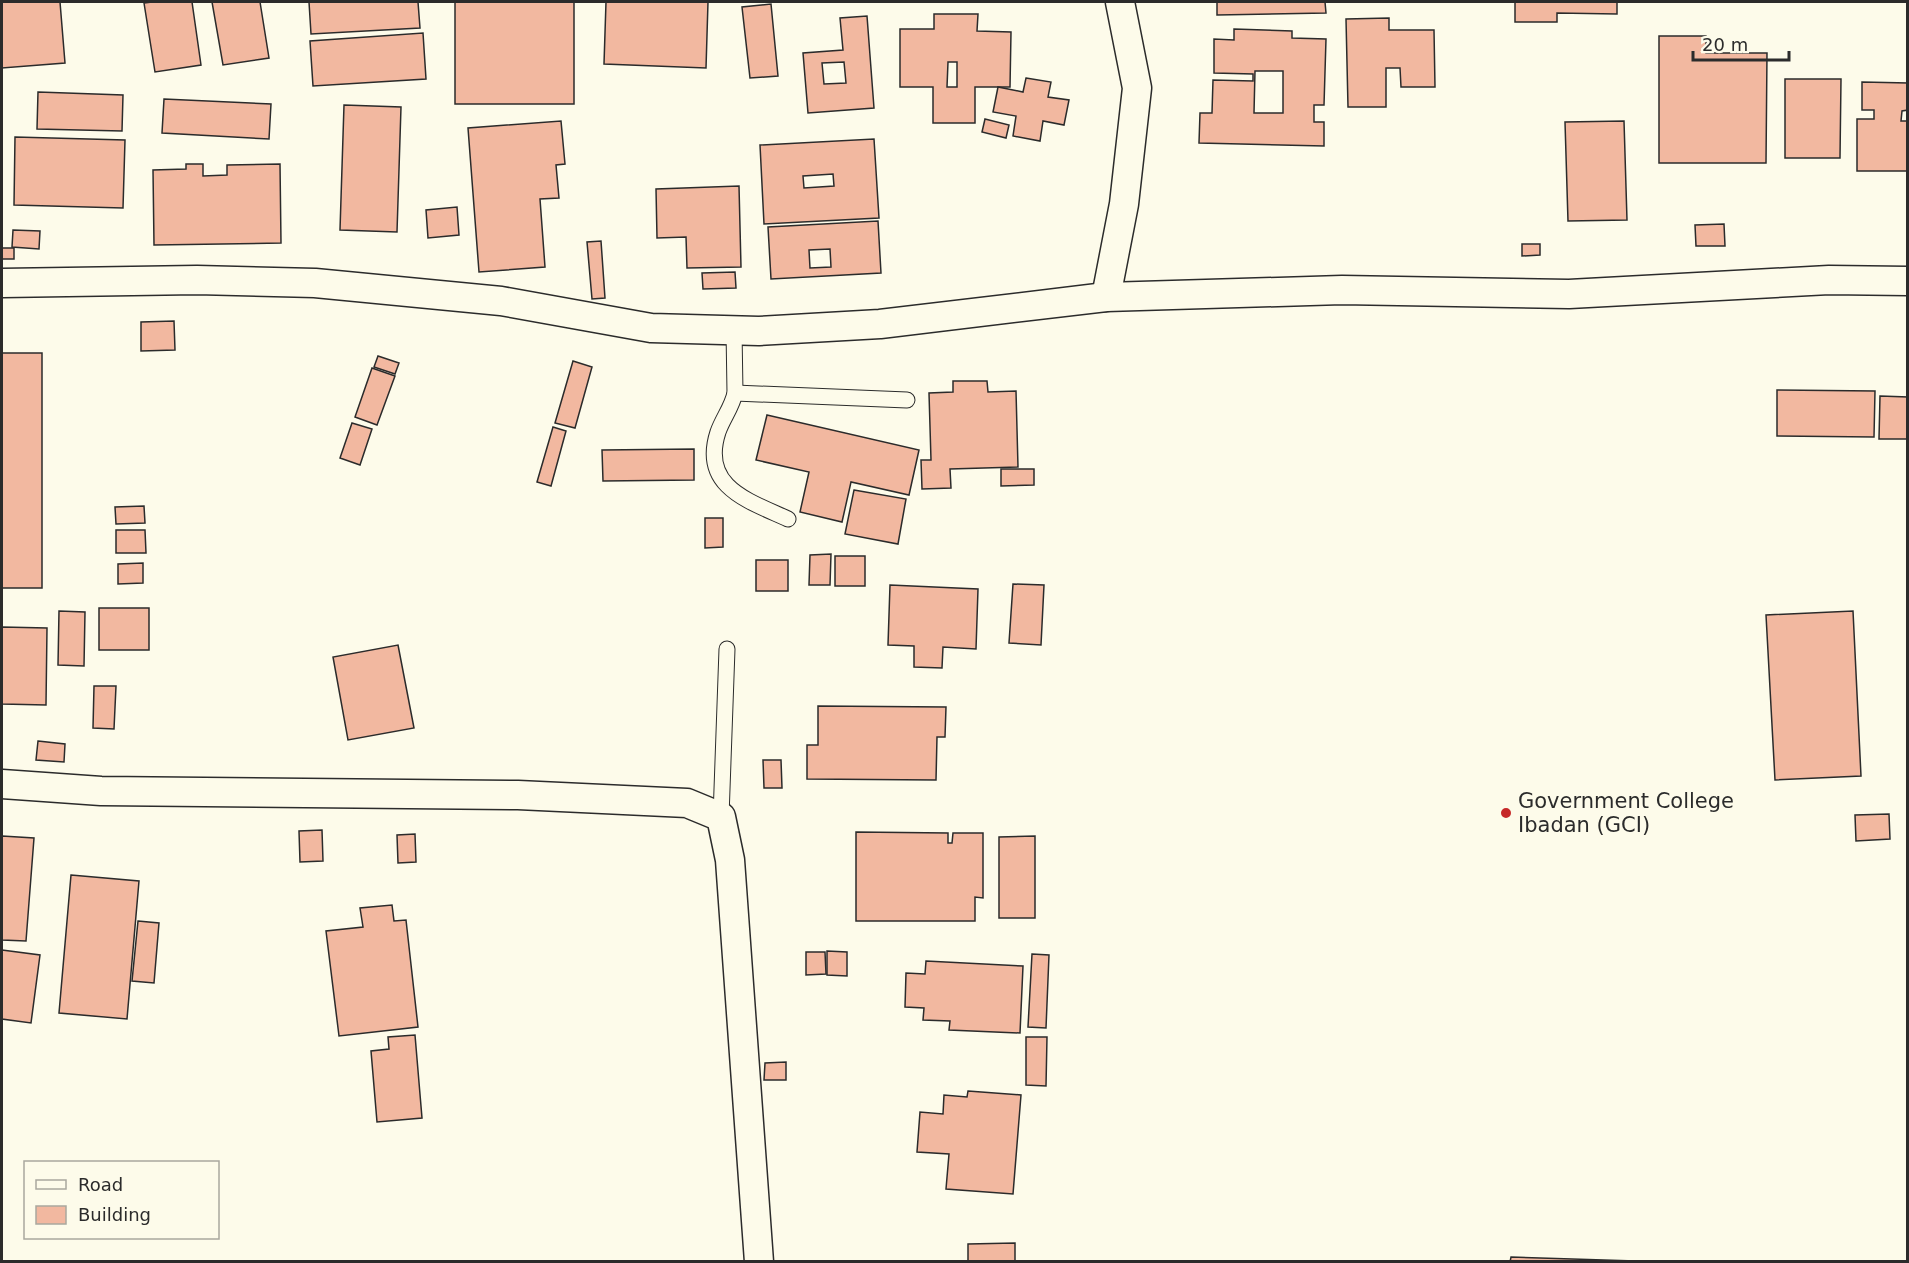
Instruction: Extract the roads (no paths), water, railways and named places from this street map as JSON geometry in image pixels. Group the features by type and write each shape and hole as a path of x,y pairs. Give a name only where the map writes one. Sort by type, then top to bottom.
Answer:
{"street":[{"path":"1106,297 1124,204 1137,88 1120,2"},
{"path":"2,283 197,280 315,283 501,301 651,328 759,331 880,324 1106,297 1342,290 1569,294 1829,280 1908,281"},
{"path":"2,784 101,792 518,795 687,802 722,817 730,860 759,1262"}],"lane":[{"path":"734,330 735,393 733,403 718,433 716,466 726,486 744,500 788,519"},
{"path":"735,393 907,400"},
{"path":"722,817 726,649"}],"place":[{"name":"Government College Ibadan (GCI)","path":"1506,813"}]}
